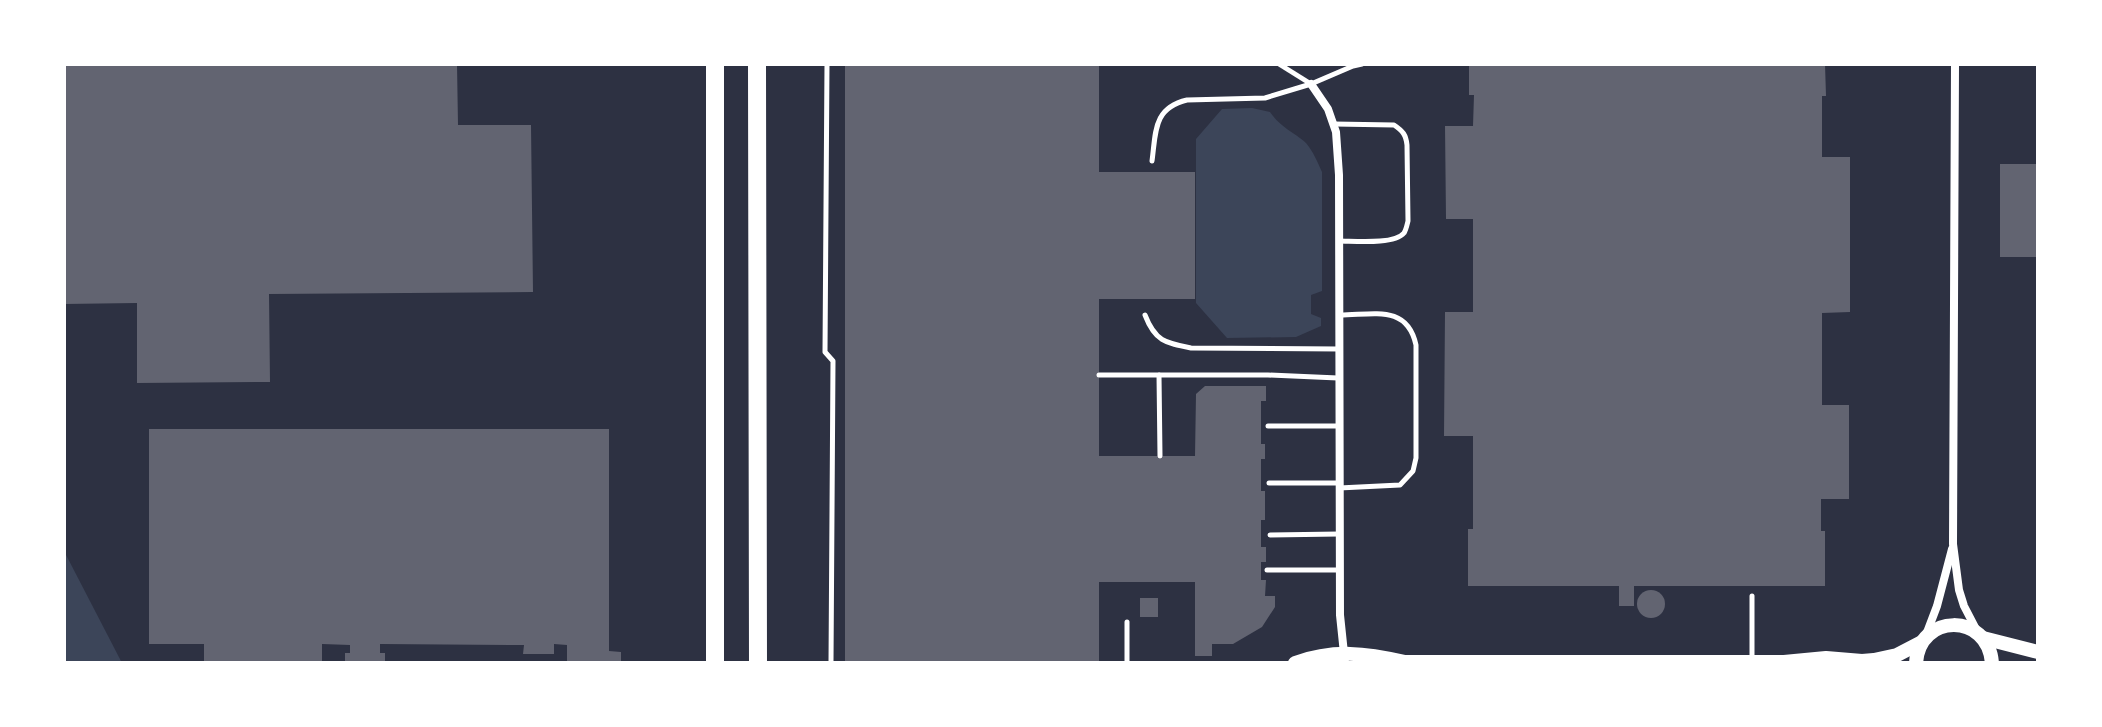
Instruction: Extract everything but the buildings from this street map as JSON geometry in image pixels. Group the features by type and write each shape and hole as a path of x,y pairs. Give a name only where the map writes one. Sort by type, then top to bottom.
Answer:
{"main road":[{"path":"715,64 715,663"},
{"path":"757,64 758,663"}],"street":[{"path":"1955,64 1953,544 1964,606 1991,653 1992,663"},
{"path":"1311,84 1328,109 1336,132 1339,175 1339,534 1344,658"},
{"path":"1916,663 1916,655 1940,597 1953,544"},
{"path":"1295,663 1324,655 1344,658 1368,654 1403,662 1786,662 1826,658 1862,661 1897,655 1946,625 1963,626 1980,636 2038,652"}],"lane":[{"path":"827,64 825,352 833,361 831,663"},
{"path":"1279,64 1311,84"},
{"path":"1152,161 1157,122 1175,103 1265,98 1362,64"},
{"path":"1333,124 1394,125 1406,136 1407,145 1408,221 1405,232 1384,241 1339,241"},
{"path":"1145,315 1156,337 1168,344 1191,348 1339,349"},
{"path":"1269,483 1390,487 1400,485 1413,471 1416,458 1416,345 1413,332 1407,322 1396,316 1339,315"},
{"path":"1099,375 1338,378"},
{"path":"1159,375 1160,456"},
{"path":"1268,426 1338,426"},
{"path":"1270,535 1339,534"},
{"path":"1267,570 1340,570"},
{"path":"1752,596 1752,662"},
{"path":"1127,622 1127,663"}],"shaded area":[{"path":"1252,108 1270,112 1306,143 1322,172 1322,291 1311,295 1311,314 1321,318 1321,326 1296,337 1227,338 1196,303 1196,139 1222,109"},
{"path":"64,551 122,663 64,663"}]}
